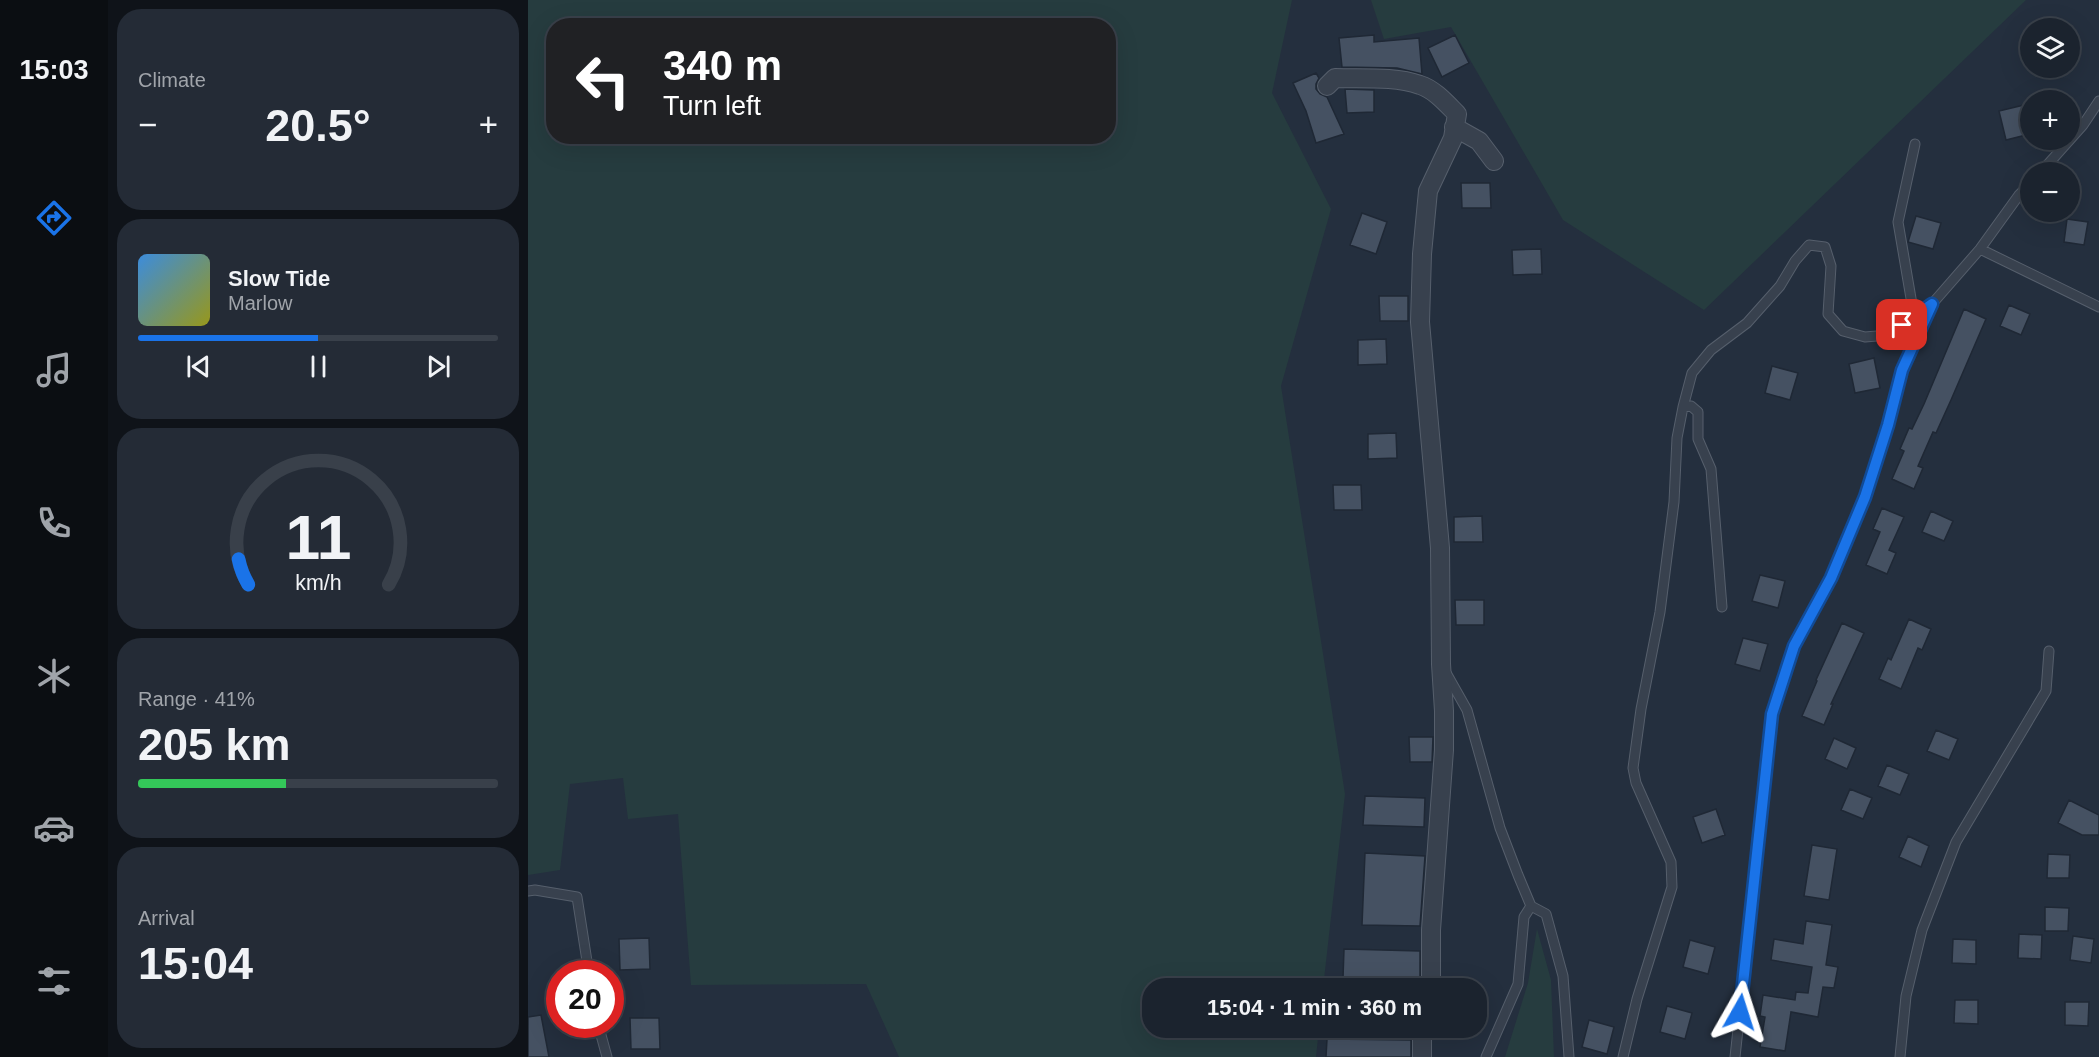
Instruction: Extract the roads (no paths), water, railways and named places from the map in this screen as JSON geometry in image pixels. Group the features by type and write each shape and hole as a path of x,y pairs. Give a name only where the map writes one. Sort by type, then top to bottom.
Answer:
{"street":[{"path":"1327,86 1335,78 1396,81 1421,85 1443,100 1457,114 1453,138 1428,191 1422,254 1420,322 1440,548 1441,664 1444,711 1444,750 1431,930 1431,978"},
{"path":"1454,127 1479,141 1494,161"},
{"path":"1425,978 1432,853 1431,793"},
{"path":"1422,1038 1422,1057"},
{"path":"1431,1038 1432,1057"}],"lane":[{"path":"2050,162 2083,125 2099,101"},
{"path":"1914,316 1898,222 1915,144"},
{"path":"1623,1057 1637,999 1672,886 1671,862 1636,783 1632,768 1660,612 1674,502 1677,438 1692,373 1711,350 1747,323 1780,286 1795,261 1809,245 1825,247 1831,266 1828,314 1843,331 1865,337 1889,335 1932,304 1980,249 2020,194"},
{"path":"1980,249 2099,307"},
{"path":"1735,1057 1772,714 1794,646 1831,578 1865,497 1888,425 1902,370 1932,304"},
{"path":"1683,407 1691,406 1698,412 1698,439 1711,469 1722,607"},
{"path":"1900,1057 1906,996 1922,930 1956,842 2046,691 2049,651"},
{"path":"1441,664 1467,710 1500,828 1531,906 1546,914 1563,976 1569,1057"},
{"path":"528,891 535,890 577,897 587,960"},
{"path":"1486,1057 1518,984 1524,917 1531,906"},
{"path":"602,1038 607,1057"}]}
